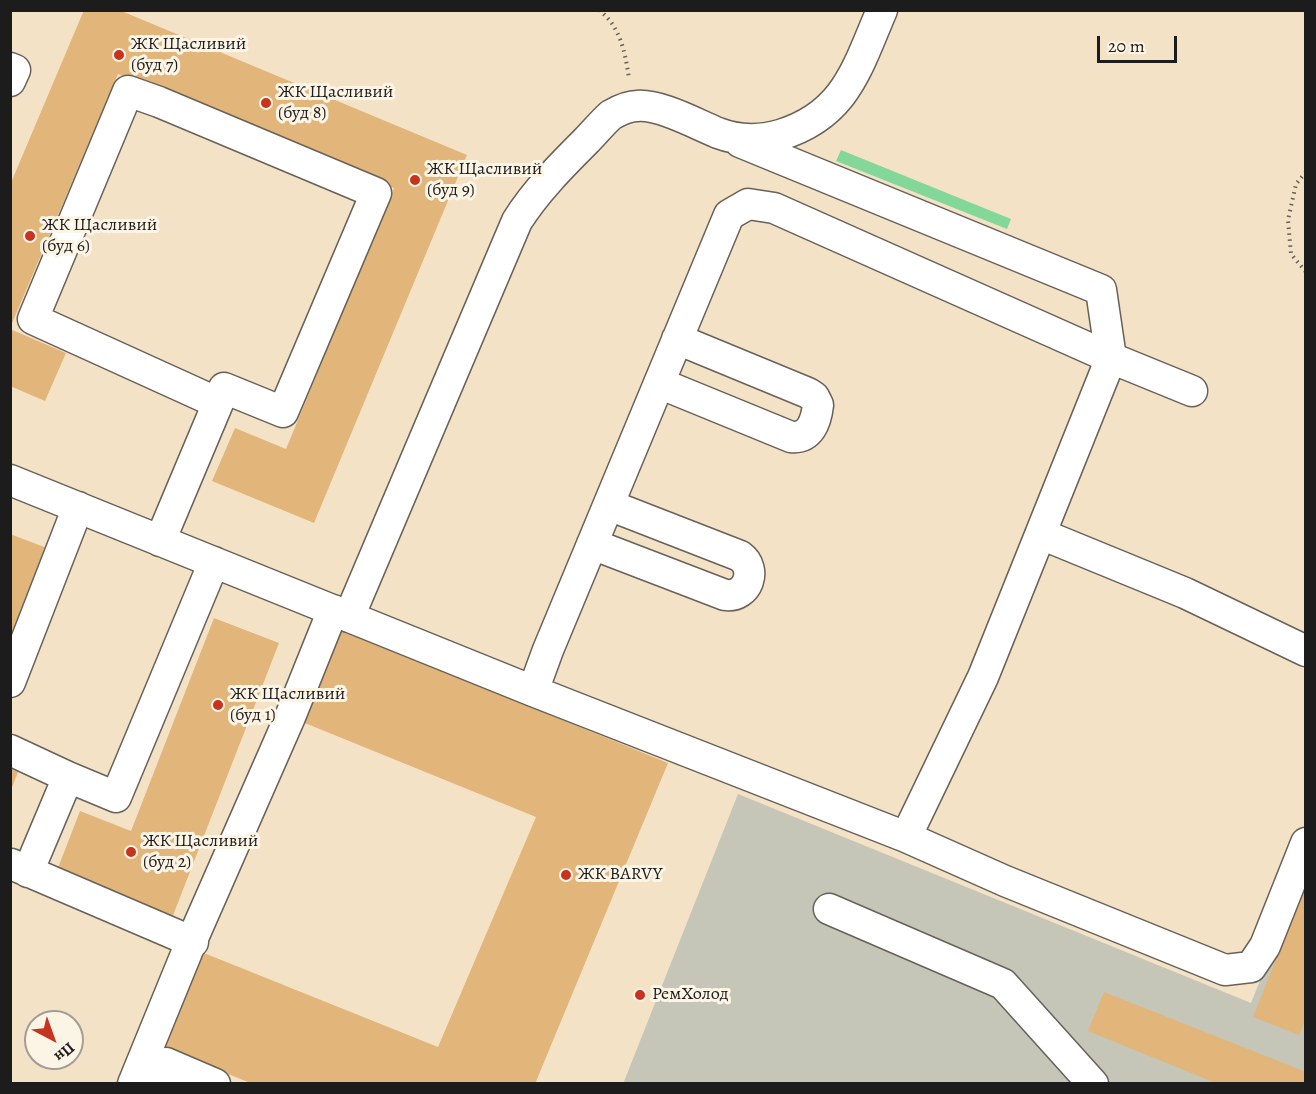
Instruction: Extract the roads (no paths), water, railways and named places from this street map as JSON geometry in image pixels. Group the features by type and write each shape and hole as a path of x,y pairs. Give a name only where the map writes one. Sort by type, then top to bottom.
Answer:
{"street":[{"path":"731,138 763,140 800,129 827,112 840,98 854,74 882,10"},
{"path":"10,68 15,70 10,81"},
{"path":"159,541 218,403 224,388 283,412 376,193 128,91 33,320 218,403"},
{"path":"133,1083 290,717 341,613 517,221 526,207 563,165 611,115 623,109 636,106 653,107 1101,290 1111,358 983,677 906,837"},
{"path":"533,691 729,215 748,204 774,208 1111,358 1192,391"},
{"path":"659,383 791,437 799,438 806,435 811,428 818,405 814,397 808,393 677,339"},
{"path":"10,480 533,691 906,837 1225,970 1251,967 1265,946 1305,843"},
{"path":"592,544 725,596 741,593 746,586 750,568 747,561 740,556 609,505"},
{"path":"10,682 78,507"},
{"path":"1041,534 1185,593 1305,651"},
{"path":"10,750 116,797 214,562"},
{"path":"68,777 19,868 192,942"},
{"path":"829,909 1003,984 1093,1083"},
{"path":"157,1083 166,1063 214,1083"}],"place":[{"name":"ЖК Щасливий (буд 7)","path":"119,55"},
{"name":"ЖК Щасливий (буд 8)","path":"266,103"},
{"name":"ЖК Щасливий (буд 9)","path":"415,180"},
{"name":"ЖК Щасливий (буд 6)","path":"30,236"},
{"name":"ЖК Щасливий (буд 1)","path":"218,705"},
{"name":"ЖК Щасливий (буд 2)","path":"131,852"},
{"name":"ЖК BARVY","path":"566,875"},
{"name":"РемХолод","path":"640,995"}]}
